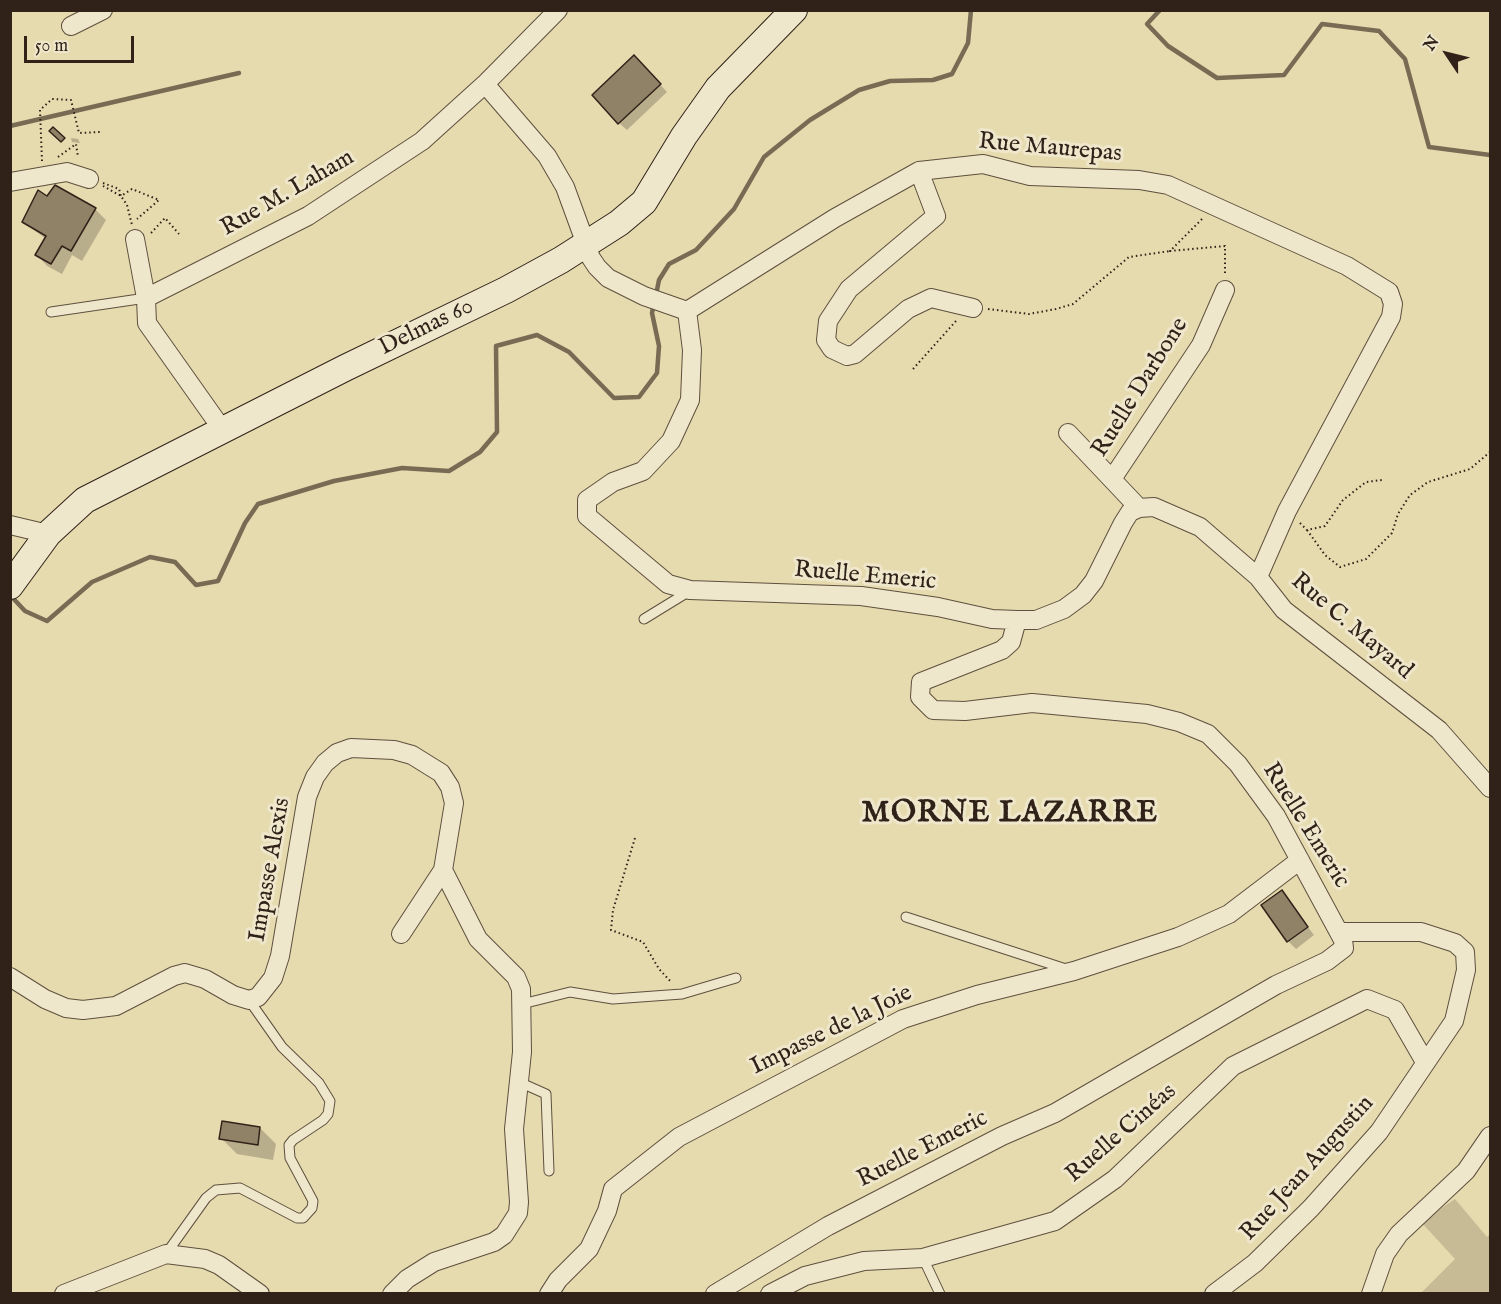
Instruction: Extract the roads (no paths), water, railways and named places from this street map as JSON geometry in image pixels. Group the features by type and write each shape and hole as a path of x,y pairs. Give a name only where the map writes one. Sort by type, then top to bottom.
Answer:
{"street":[{"path":"70,26 103,10"},
{"name":"Rue M. Laham","path":"146,298 308,216 423,141 485,84 558,10"},
{"name":"Delmas 60","path":"17,577 48,534 86,500 222,429 506,290 619,224 644,202 707,102 737,66 794,10"},
{"path":"485,84 547,156 565,187 591,258 608,278 644,296 687,311"},
{"name":"Rue Maurepas","path":"687,311 835,218 919,171 989,164 1030,176 1139,180 1168,184 1347,266 1389,292 1393,304 1391,317 1287,511 1258,577"},
{"path":"919,171 936,216 849,289 828,321 826,340 832,349 847,356 855,354 908,309 931,298 966,307"},
{"path":"10,182 66,172 89,179"},
{"path":"143,236 147,323 222,429"},
{"name":"Ruelle Darbone","path":"1112,479 1201,345 1225,290"},
{"name":"Ruelle Emeric","path":"687,311 693,350 690,400 671,441 643,471 613,482 587,500 587,516 668,584 690,590 861,596 938,607 992,619 1017,620 1011,642 1002,650 921,682 920,697 933,710 965,711 1032,703 1147,714 1179,722 1208,734 1238,764 1276,816 1341,932 1344,948 1327,961 1276,985 1055,1113 1002,1136 828,1226 715,1293"},
{"path":"1017,620 1036,620 1064,609 1083,595 1095,581 1122,523 1130,512 1138,508 1068,433"},
{"name":"Rue C. Mayard","path":"1138,508 1154,507 1200,527 1258,577 1284,610 1439,730 1491,788"},
{"path":"10,525 48,534"},
{"name":"Impasse Alexis","path":"249,1000 262,993 273,978 280,956 306,797 315,777 325,763 337,753 351,748 394,750 411,755 441,773 450,787 454,803 443,870"},
{"name":"Impasse de la Joie","path":"549,1293 558,1280 589,1249 607,1211 614,1189 679,1137 729,1108 903,1019 977,994 1074,971 1178,937 1229,914 1300,860"},
{"path":"392,1293 434,1262 495,1242 504,1236 512,1225 519,1202 514,1129 519,1082 522,1004 516,977 478,939 443,870 400,934"},
{"name":"Rue Jean Augustin","path":"1214,1293 1255,1263 1311,1208 1379,1132 1454,1022 1466,970 1465,952 1455,943 1421,932 1341,932"},
{"path":"10,976 45,999 66,1008 83,1010 116,1006 185,973 205,979 232,995 249,1000"},
{"name":"Ruelle Cinéas","path":"770,1293 805,1276 864,1261 923,1258 1055,1221 1115,1179 1233,1066 1367,999 1395,1010 1425,1062"},
{"path":"1371,1293 1385,1254 1399,1234 1466,1171 1491,1136"},
{"path":"64,1293 166,1254 205,1259 219,1265 260,1293"}],"lane":[{"path":"51,312 146,298"},
{"path":"644,619 690,590"},
{"path":"906,917 999,950 1074,971"},
{"path":"522,1004 570,992 613,999 682,994 736,978"},
{"path":"166,1254 206,1198 216,1190 240,1188 297,1218 303,1218 312,1208 313,1201 290,1158 289,1145 323,1120 328,1114 330,1101 319,1083 282,1047 249,1000"},
{"path":"519,1082 546,1094 549,1171"},
{"path":"923,1258 940,1293"}],"waterway":[{"path":"656,295 659,280 669,264 696,250 734,209 764,157 810,120 859,90 890,81 933,80 952,74 968,43 971,10"},
{"path":"1160,10 1147,24 1168,46 1217,78 1284,75 1322,24 1379,31 1405,59 1429,147 1490,155"},
{"path":"10,126 239,73"},
{"path":"10,595 25,611 47,621 92,582 150,557 175,562 196,585 218,581 245,523 258,504 334,481 402,468 449,471 480,452 497,432 496,346 537,335 569,352 614,398 639,397 657,373 659,346 652,313 654,303"}],"district":[{"name":"MORNE LAZARRE","path":"1010,815"}]}
